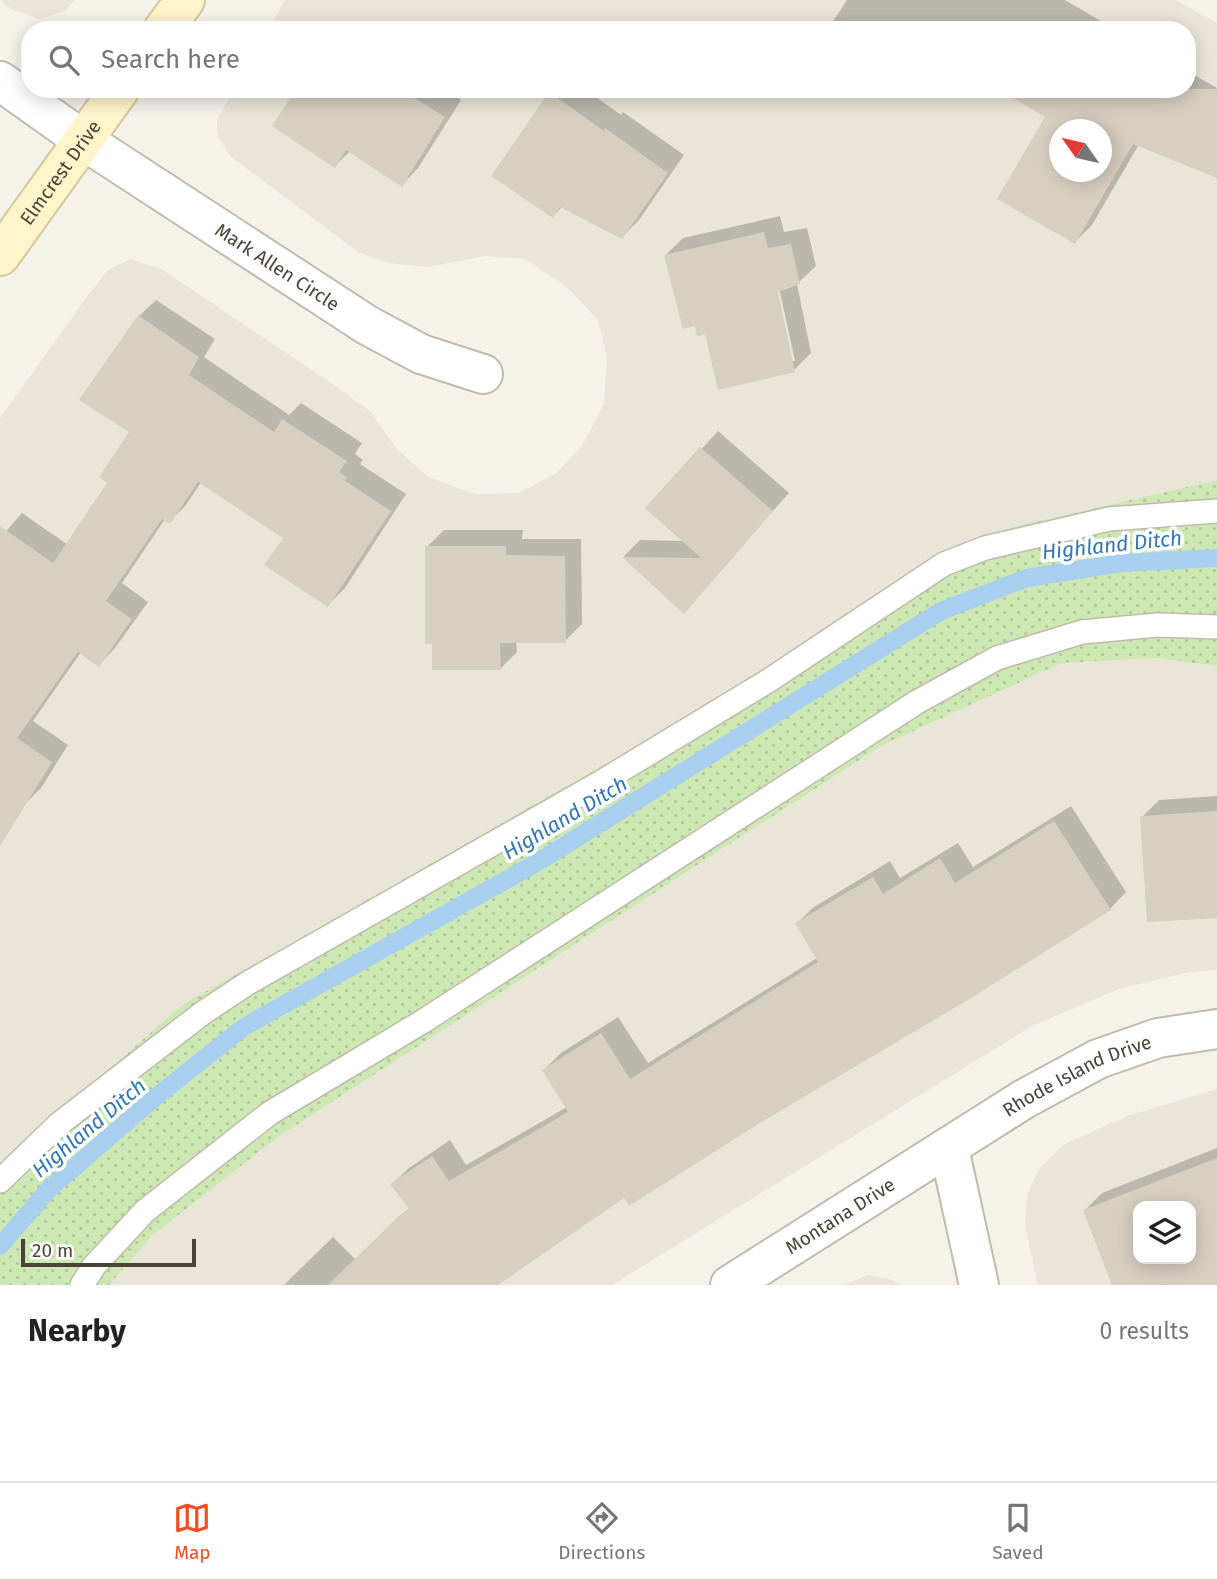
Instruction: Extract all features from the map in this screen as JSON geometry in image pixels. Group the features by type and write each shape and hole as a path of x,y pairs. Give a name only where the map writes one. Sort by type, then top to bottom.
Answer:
{"street":[{"path":"170,21 185,0"},
{"name":"Mark Allen Circle","path":"0,81 21,96"},
{"name":"Mark Allen Circle","path":"24,98 83,140 367,325 421,354 483,374"},
{"name":"Elmcrest Drive","path":"0,256 113,98"},
{"name":"Rhode Island Drive","path":"949,1148 1024,1099 1098,1059 1158,1038 1217,1028"},
{"path":"949,1148 979,1285"},
{"name":"Montana Drive","path":"730,1285 949,1148"}],"lane":[{"path":"0,1181 59,1124 204,1012 237,990 609,777 768,681 944,564 985,548 1109,519 1217,511"},
{"path":"82,1285 94,1266 145,1211 270,1113 422,1023 917,702 997,658 1082,632 1157,625 1217,627"}],"shaded area":[{"path":"0,0 75,0 65,11 40,19 11,9"},
{"path":"285,0 1175,0 1217,23 1217,480 1013,527 942,551 765,673 182,1005 0,1165 0,418 108,270 131,259 161,269 371,412 395,447 428,477 475,494 519,493 555,474 582,446 604,404 607,357 598,320 567,287 525,259 485,256 428,267 388,263 358,252 230,156 217,134 217,120 229,98 1196,98 1196,21 273,21"},
{"path":"1155,658 1217,666 1217,970 1189,972 1119,989 1032,1026 612,1285 109,1285 153,1235 278,1137 881,746 1062,663"},
{"path":"1217,1089 1217,1285 1038,1285 1025,1226 1027,1195 1038,1170 1063,1145 1127,1116"},
{"path":"868,1275 892,1280 900,1285 844,1285"}],"green space":[{"path":"1217,480 1217,666 1155,658 1062,663 881,746 278,1137 153,1235 109,1285 0,1285 0,1165 182,1005 765,673 942,551 1013,527"}],"building":[{"path":"1196,89 1217,89 1217,178 1133,144 1112,180 1112,119 1049,119 1049,182 1111,182 1075,244 997,199 1045,117 1013,98 1196,98"},
{"path":"290,98 415,98 445,117 402,187 346,150 335,168 272,126"},
{"path":"545,98 557,98 668,173 622,239 560,207 553,218 491,176"},
{"path":"764,232 768,248 791,244 800,284 778,292 795,372 718,390 705,334 697,337 695,326 683,329 664,255"},
{"path":"138,315 199,357 189,375 274,432 282,419 347,461 339,472 347,477 345,481 391,511 328,607 264,565 283,538 198,482 170,524 162,519 106,601 132,619 99,667 78,652 17,738 52,762 0,846 0,526 53,563 107,483 99,477 129,432 79,400"},
{"path":"700,447 773,511 684,614 622,557 701,558 645,508"},
{"path":"425,546 506,546 506,555 565,556 566,643 500,643 501,670 432,670 432,644 425,644"},
{"path":"1217,811 1217,918 1147,922 1140,816"},
{"path":"1054,821 1111,910 971,998 758,1124 629,1206 624,1198 498,1285 328,1285 409,1209 390,1184 432,1156 449,1181 568,1112 542,1070 601,1033 630,1079 818,962 795,923 873,877 883,894 940,858 955,883"},
{"path":"1217,1158 1217,1285 1112,1285 1083,1210"}],"waterway":[{"name":"Highland Ditch","path":"0,1246 49,1189 157,1096 244,1027 538,862 941,611 1027,578 1121,563 1217,558"}]}
